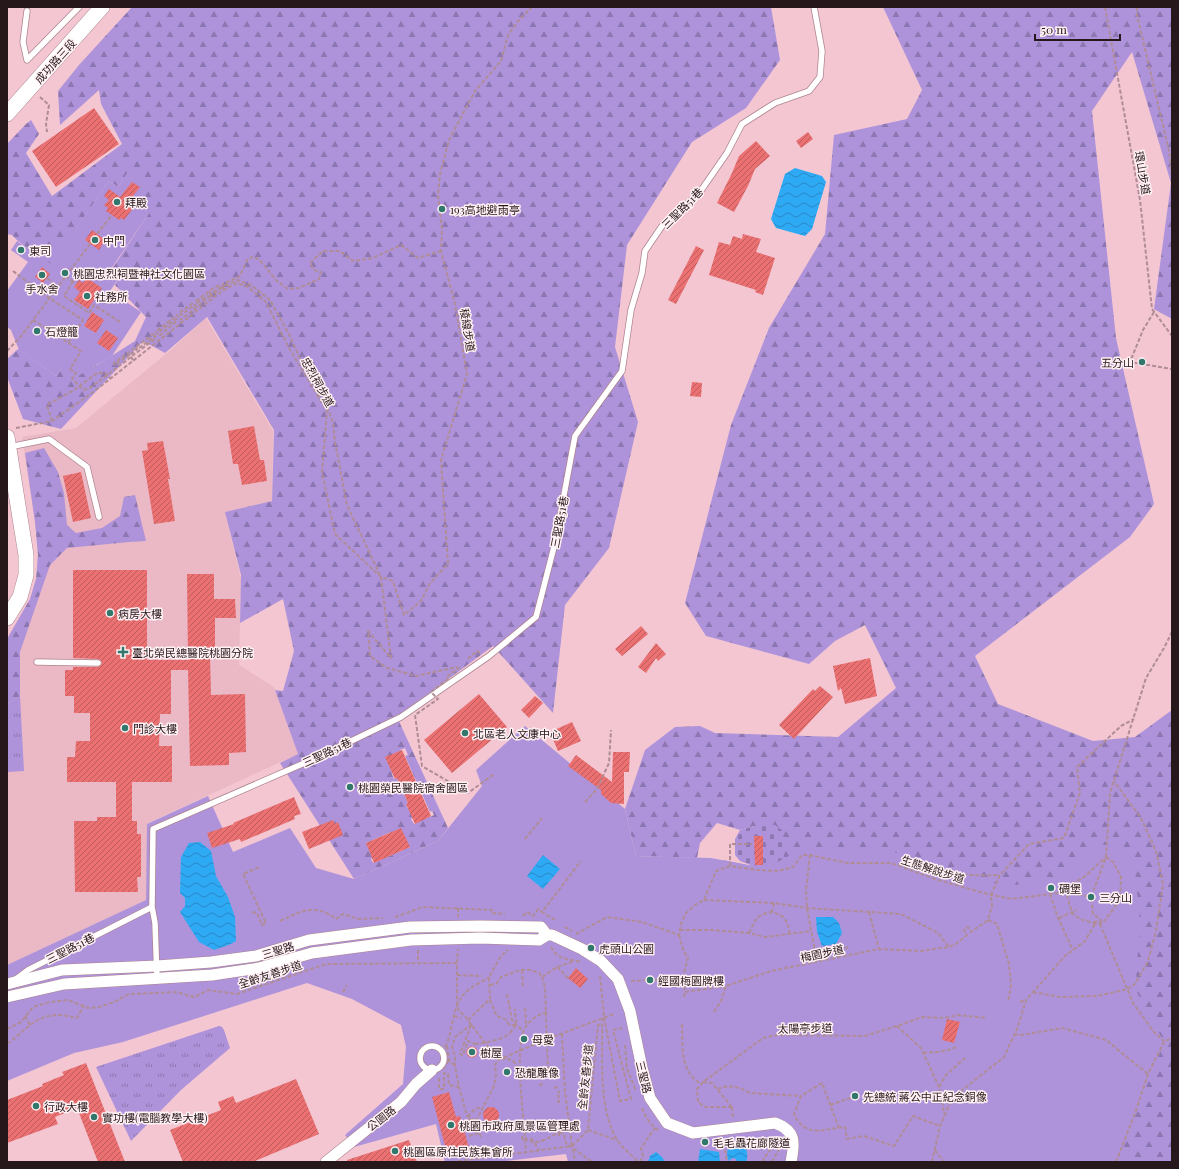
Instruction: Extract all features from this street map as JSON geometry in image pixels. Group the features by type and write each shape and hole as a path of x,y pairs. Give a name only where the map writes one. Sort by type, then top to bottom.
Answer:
{"street":[{"name":"成功路三段","path":"7,114 102,7"},
{"path":"7,618 20,597 26,575 26,555 10,438"},
{"name":"三聖路","path":"9,983 62,970 157,966 211,962 256,956 309,940 410,928 481,926 541,927 547,935"},
{"name":"三聖路","path":"7,997 64,984 228,973 259,968 312,953 410,940 480,938 539,940 547,935 552,935 582,949 601,961 618,979 630,1011 650,1098 667,1123 693,1133 776,1123 786,1127 791,1134 794,1149 791,1162"},
{"name":"公園路","path":"326,1162 401,1102 416,1084 435,1072"}],"lane":[{"path":"27,11 23,42 27,60 79,7"},
{"name":"三聖路51巷","path":"157,978 155,923 152,907 153,829 316,758 401,717 489,656 536,617 555,543 575,436 622,371 631,310 642,273 645,251 662,226 700,192 727,153 742,124 775,103 809,91 820,77 822,51 814,7"},
{"path":"10,438 50,439 87,467 99,517"},
{"path":"37,662 98,663"},
{"name":"三聖路51巷","path":"9,983 28,970 152,907"},
{"path":"435,1072 427,1070 421,1064 419,1057 421,1052 431,1046 437,1047 442,1052"},
{"name":"公園路","path":"435,1072 442,1064 444,1056 442,1052"}],"path":[{"name":"稜線步道","path":"381,577 393,581 404,615 422,601 430,584 448,564 442,460 467,374 456,304 441,252 442,231 438,195 440,174 449,140 475,91 501,61 508,35 519,20 532,7"},
{"name":"環山步道","path":"1105,7 1140,200 1152,310 1172,336"},
{"path":"1137,7 1139,23 1169,150 1172,177"},
{"path":"30,88 49,106 46,124 47,132"},
{"path":"97,234 112,215"},
{"path":"7,351 33,320 90,244"},
{"path":"224,288 223,284 240,276 247,260 252,257 259,259 276,280 288,289 299,288 319,279 321,272 314,270 310,263 323,251 340,251 352,261 373,258 401,245 418,258 441,252"},
{"path":"13,271 83,320 68,343"},
{"path":"66,276 76,284"},
{"path":"47,278 58,287"},
{"path":"10,438 52,421 180,324 224,288 237,280 251,285 270,300 289,334 301,361 315,383 320,398 325,402 333,422 335,442 347,505 381,577 391,658 368,631 370,656 387,668 416,676 460,667 448,676 450,678 431,692 438,699 415,715 422,766 468,793 494,774"},
{"path":"73,281 64,296 89,313 94,305 120,322"},
{"path":"224,288 237,283 248,287 251,285"},
{"path":"210,299 207,296 197,304 196,301 208,292 211,296 220,289 219,288 211,294 209,292 219,284 222,288 224,288"},
{"name":"忠烈祠步道","path":"248,287 266,302 289,348 326,411 322,472 335,534 381,577"},
{"path":"180,324 176,319 159,332 158,330 177,315 180,320 194,309 193,306 181,315 180,313 194,303 197,307 210,299"},
{"path":"1154,312 1143,330 1130,362 1172,369"},
{"path":"33,320 81,351 70,369 76,373 72,378 84,390 90,388 131,357"},
{"path":"131,357 129,355 116,365 114,363 136,347 137,349 130,354 132,356 156,338 155,336 139,348 137,346 156,332 159,336 177,321"},
{"path":"52,421 47,405 74,390 97,374 105,373 110,378"},
{"path":"1095,923 1101,922 1100,919 1093,914 1091,897 1106,857 1110,793 1146,678 1172,634"},
{"path":"1008,1002 1011,985 1009,964 997,924 988,920 992,906 991,895 1000,876 1029,844 1064,838 1080,794 1077,767 1121,726 1134,719"},
{"path":"585,802 597,789 609,763 611,730"},
{"path":"1033,992 1068,997 1097,996 1128,989 1135,984 1148,961 1156,931 1163,884 1156,851 1141,818 1114,781"},
{"path":"525,839 542,818"},
{"path":"730,866 730,844 752,844"},
{"path":"704,900 716,871 730,866 778,871 793,867 802,855 810,855 806,891 807,908 817,962"},
{"name":"生態解說步道","path":"810,855 847,863 891,863 938,880 991,895 1012,899 1066,892 1073,892 1091,897"},
{"path":"1106,857 1113,862 1121,877 1120,900 1104,923 1100,924 1080,919 1072,913 1066,887 1084,877 1106,857"},
{"path":"542,912 581,861"},
{"path":"891,863 937,872 1000,876"},
{"path":"252,912 257,913 262,925 266,923 243,874 260,867"},
{"path":"1050,894 1058,918 1073,950"},
{"path":"684,998 685,992 683,978 688,957 684,952 679,935 681,924 686,913 695,905 704,900 901,914 938,933 949,947"},
{"path":"772,912 774,904"},
{"path":"391,918 423,907 492,910 492,913 508,914"},
{"path":"458,908 458,917"},
{"path":"516,915 524,916 527,912 533,916 538,908 555,920"},
{"path":"280,922 300,911 313,910 327,912 336,919 343,914 358,919 385,918"},
{"path":"1058,918 1078,910"},
{"path":"749,933 755,920 764,913 772,912 780,914 787,921 790,934"},
{"path":"869,912 879,949"},
{"path":"577,934 607,917 642,922 679,935"},
{"name":"梅園步道","path":"685,992 726,986 771,971 879,949 920,951 949,947 956,944 967,935 964,930 968,928 971,932 988,920"},
{"path":"932,1162 940,1126 952,1098 1004,1057 1026,1000 1065,956 1085,941 1095,923"},
{"path":"1100,924 1107,937 1133,1002 1154,1032 1164,1042"},
{"path":"680,930 712,930 749,933 764,937 811,931"},
{"path":"547,935 550,946 556,955 582,963"},
{"path":"815,955 849,947"},
{"path":"418,949 418,963"},
{"path":"442,1052 447,1045 456,1006 458,949"},
{"path":"542,977 575,960"},
{"name":"全齡友善步道","path":"7,1030 21,1022 24,1016 33,1007 50,1002 68,1000 84,1005 88,1008 99,1007 114,1002 129,994 176,992 194,998 208,990 237,994 326,964 457,963"},
{"path":"456,1006 466,992 489,977 495,966"},
{"path":"557,968 568,978"},
{"path":"490,984 496,984 502,977 522,970 540,972 545,987 547,1012 548,1073"},
{"path":"522,970 523,987"},
{"path":"595,971 600,976 605,1017"},
{"path":"456,975 482,976"},
{"path":"489,977 490,999 497,1016 507,1020 509,1025 516,1025"},
{"path":"630,982 683,978"},
{"path":"344,992 346,984"},
{"path":"714,1012 721,1001 726,986"},
{"path":"507,994 512,1020 524,1031"},
{"path":"468,1020 490,999"},
{"path":"1020,1002 1026,1000"},
{"path":"7,1043 38,1019 54,1015 65,1015 77,1018 84,1005"},
{"path":"456,1006 472,1024 498,1060"},
{"path":"525,1008 526,1023 528,1023"},
{"path":"472,1024 460,1054 463,1056 468,1041 475,1044 506,1037 516,1025 515,1009"},
{"path":"518,1079 520,1050 524,1031 528,1023 539,1014 547,1012"},
{"path":"481,1138 476,1121 494,1086 496,1076 495,1065 498,1060 547,1039 614,1014"},
{"name":"太陽亭步道","path":"702,1083 763,1038 776,1035 865,1036 922,1017 944,1018 958,1015 987,1018"},
{"path":"24,1016 30,1025"},
{"path":"454,1016 461,1018"},
{"name":"全齡友善步道","path":"605,1017 602,1024 604,1099 609,1121 617,1140 639,1162"},
{"path":"472,1024 455,1037 452,1047 455,1056 455,1066 459,1087 467,1116 476,1121"},
{"name":"全齡友善步道","path":"588,1130 598,1025 602,1024"},
{"path":"682,1024 683,1057 685,1067 691,1076 702,1083 712,1083 732,1107 733,1118"},
{"path":"897,1026 921,1048 939,1087 944,1116"},
{"path":"1014,1034 1022,1035 1062,1028 1106,1040 1148,1074"},
{"path":"562,1034 566,1093 575,1162"},
{"path":"1116,1162 1148,1074 1164,1042 1172,1038"},
{"path":"447,1045 450,1060 455,1066"},
{"path":"923,1053 949,1050 956,1047"},
{"path":"939,1087 946,1075 966,1058"},
{"path":"450,1060 435,1072 439,1089 444,1089 444,1073 448,1074 449,1085 459,1087"},
{"path":"498,1060 512,1060 516,1063 519,1070 526,1152"},
{"path":"702,1083 697,1089 698,1102 705,1107 732,1107"},
{"path":"717,1089 728,1086 740,1088 750,1093 801,1096 822,1083 839,1128"},
{"path":"539,1085 544,1084"},
{"path":"554,1088 558,1087"},
{"path":"557,1102 559,1102 558,1092 560,1092"},
{"path":"801,1096 794,1114 801,1126 813,1132 845,1127 848,1139 864,1136 894,1146 913,1116 940,1126"},
{"path":"830,1105 853,1097"},
{"path":"471,1118 469,1115 475,1109 483,1107"},
{"path":"462,1123 471,1118"},
{"path":"639,1162 643,1156 641,1148 655,1129"},
{"path":"452,1162 572,1147 588,1130 617,1140"},
{"path":"560,1132 564,1134 566,1143 592,1162"},
{"path":"560,1132 560,1137"},
{"path":"522,1136 522,1141 525,1139 534,1143 550,1138 560,1132"},
{"path":"469,1136 479,1133"},
{"path":"762,1162 779,1136"},
{"path":"531,1138 539,1150"},
{"path":"718,1141 725,1149 727,1162"},
{"path":"935,1150 944,1162"},
{"path":"586,1157 586,1162"}],"shaded area":[{"name":"臺北榮民總醫院桃園分院","path":"206,318 273,431 272,501 225,512 241,579 239,665 274,687 298,754 148,823 146,900 7,965 7,639 30,599 36,579 38,555 35,522 22,437 76,428 172,349"}],"green space":[{"path":"132,7 771,7 780,60 746,108 692,142 627,245 615,347 638,422 609,548 565,605 553,713 493,646 397,717 448,828 438,841 354,879 280,763 298,754 275,690 283,691 294,651 283,599 240,623 241,575 225,512 272,501 274,430 207,317 165,353 143,341 61,429 23,419 7,377 7,359 18,349 56,376 63,366 94,367 135,341 146,317 115,285 119,278 110,272 149,213 138,206 131,168 118,187 109,181 51,265 12,235 7,234 7,144 31,120 39,134 26,153 52,196 122,144 101,104 99,90 60,125 58,91 79,65","holes":["405,748 408,755 405,756 430,812 432,811 434,815 430,817 429,815 418,819 419,822 414,824 411,819 415,817 411,808 408,809 406,804 408,803 397,778 394,779 392,774 395,772 401,753 400,750","391,832 410,847 373,863 371,859 374,857 366,843"]},
{"path":"883,7 1172,7 1172,319 1154,309 1171,183 1132,52 1092,111 1116,338 1154,504 1130,537 975,656 998,704 1093,741 1135,737 1172,710 1172,1162 618,1162 723,860 753,866 754,826 740,830 717,823 700,843 697,858 636,856 625,809 645,750 675,727 700,726 715,733 838,737 896,688 865,625 835,641 809,664 706,636 685,603 731,425 769,328 825,234 834,135 907,119 922,90"},
{"name":"桃園忠烈祠暨神社文化園區","path":"131,167 154,183 138,206 149,213 109,272 119,278 110,291 141,312 112,356 78,376 63,366 56,376 19,350 11,330 7,327 7,291 28,262 11,250 17,241 51,264 109,181 118,187"},
{"path":"44,448 58,472 64,493 67,525 76,533 102,528 120,516 124,497 135,495 146,541 67,548 50,565 20,652 20,696 7,704 7,639 30,599 36,579 38,555 25,453"},
{"path":"20,696 24,771 7,772 7,704"},
{"name":"虎頭山公園","path":"525,726 625,809 636,856 711,858 753,866 775,864 802,848 867,850 909,854 942,866 973,881 1014,885 1062,878 1099,845 1116,845 1135,871 1141,931 1136,967 1137,992 1164,1042 1116,1162 568,1162 566,1154 496,1162 445,1162 436,1124 354,1147 345,1135 403,1084 406,1047 401,1025 352,999 307,983 123,1042 74,1053 7,1081 7,965 146,900 147,824 208,796 233,852 290,828 316,868 354,879 438,841 482,786 476,770"},
{"path":"775,825 783,831 784,858 775,864 753,866 740,861 735,855 735,839 740,830 754,826"},
{"path":"219,1026 224,1030 230,1048 181,1090 131,1141 96,1067"}],"water":[{"path":"795,168 822,176 826,182 812,229 805,236 776,228 771,219 785,174"},
{"path":"200,842 211,851 216,876 228,897 235,917 236,941 214,950 199,942 180,912 185,906 185,898 180,893 181,857 189,843"},
{"path":"543,855 560,869 543,889 527,876"},
{"path":"816,917 833,917 839,923 842,933 836,944 822,946 817,932"},
{"path":"738,1141 745,1147 747,1156 746,1162 737,1162 736,1159 733,1158 728,1161 727,1154 729,1146"},
{"path":"700,1149 719,1152 720,1162 698,1162"},
{"path":"656,1152 665,1162 648,1162 650,1156"}],"building":[{"path":"94,108 119,144 56,187 32,151"},
{"path":"808,132 813,139 801,148 796,141"},
{"path":"756,141 770,156 755,169 734,212 717,203 739,156"},
{"name":"拜殿","path":"132,182 140,187 128,202 134,207 124,220 121,218 119,220 106,211 108,208 104,205 109,200 104,196 109,189 120,197"},
{"name":"中門","path":"92,230 105,240 99,250 85,240"},
{"path":"743,234 761,239 756,252 775,258 763,295 755,292 756,290 709,275 719,242 730,245 733,236 742,239"},
{"path":"696,246 704,250 676,304 668,300"},
{"name":"手水舍","path":"42,267 50,274 43,283 35,277"},
{"name":"社務所","path":"87,278 102,288 88,309 74,300 80,292 74,287 79,280 83,283"},
{"path":"92,312 104,320 96,333 84,326"},
{"path":"106,330 118,338 109,351 97,343"},
{"path":"692,382 702,383 701,397 690,396"},
{"path":"254,426 260,460 264,460 267,481 242,485 238,464 233,464 228,431"},
{"path":"163,441 170,479 168,479 175,521 154,524 142,451 148,450 147,443"},
{"path":"81,472 91,518 73,522 63,476"},
{"path":"73,570 147,570 147,660 188,660 187,574 214,574 214,599 235,599 236,618 215,618 215,656 210,656 211,695 245,694 246,752 229,753 229,765 190,766 188,670 171,670 171,714 160,714 159,746 172,746 172,782 132,782 132,821 137,821 137,834 141,834 141,877 137,877 138,892 75,892 74,821 97,821 97,817 116,817 116,782 67,782 67,757 75,757 76,741 90,741 90,713 74,713 74,696 65,696 65,670 73,670 73,667 98,667 102,663 98,659 73,658"},
{"path":"641,626 648,634 622,656 615,649"},
{"path":"656,643 666,654 658,661 656,658 646,673 638,667"},
{"path":"870,658 877,696 845,704 841,688 838,691 833,666"},
{"path":"820,686 833,697 794,739 779,725 813,689 815,691"},
{"name":"北區老人文康中心","path":"479,694 507,727 452,773 424,740"},
{"path":"535,696 543,703 529,718 521,710"},
{"path":"572,722 581,741 558,751 550,732"},
{"path":"402,750 431,816 415,824 397,778 395,779 385,757"},
{"path":"613,752 630,752 629,772 624,772 624,804 611,803 601,794 601,790 568,766 576,755 612,782"},
{"path":"294,797 301,814 294,816 295,819 241,842 240,839 212,848 207,833 234,824 233,823"},
{"path":"333,820 335,824 338,822 343,835 309,849 302,832"},
{"path":"401,828 410,847 374,863 366,843"},
{"path":"754,836 763,836 763,865 755,865"},
{"path":"576,968 588,979 580,988 568,978"},
{"path":"947,1019 960,1022 954,1043 942,1040"},
{"name":"樹屋","path":"472,1046 476,1048 478,1052 476,1056 472,1058 468,1056 466,1052 468,1048"},
{"path":"86,1063 125,1162 98,1162 77,1108 55,1117 58,1124 7,1143 7,1100 43,1086 42,1084 64,1075 62,1072"},
{"path":"296,1079 319,1134 253,1162 183,1162 170,1130 221,1110 218,1102 233,1096 236,1103"},
{"name":"桃園市政府風景區管理處","path":"449,1092 456,1117 460,1116 470,1151 448,1157 432,1097"},
{"path":"488,1107 494,1107 499,1112 497,1121 494,1123 488,1123 483,1118 483,1112"},
{"name":"桃園區原住民族集會所","path":"409,1140 417,1162 347,1162 347,1160"}],"place":[{"name":"拜殿","path":"117,202"},
{"name":"193高地避雨亭","path":"442,209"},
{"name":"中門","path":"95,240"},
{"name":"東司","path":"21,250"},
{"name":"桃園忠烈祠暨神社文化園區","path":"65,273"},
{"name":"手水舍","path":"42,275"},
{"name":"社務所","path":"87,296"},
{"name":"石燈籠","path":"37,331"},
{"name":"五分山","path":"1142,362"},
{"name":"病房大樓","path":"110,613"},
{"name":"臺北榮民總醫院桃園分院","path":"123,652"},
{"name":"門診大樓","path":"125,728"},
{"name":"北區老人文康中心","path":"465,733"},
{"name":"桃園榮民醫院宿舍園區","path":"350,787"},
{"name":"碉堡","path":"1051,888"},
{"name":"三分山","path":"1091,897"},
{"name":"虎頭山公園","path":"591,948"},
{"name":"經國梅園牌樓","path":"650,980"},
{"name":"母愛","path":"524,1039"},
{"name":"樹屋","path":"472,1052"},
{"name":"恐龍雕像","path":"507,1072"},
{"name":"先總統 蔣公中正紀念銅像","path":"855,1096"},
{"name":"行政大樓","path":"36,1106"},
{"name":"實功樓(電腦教學大樓)","path":"94,1117"},
{"name":"桃園市政府風景區管理處","path":"451,1125"},
{"name":"毛毛蟲花廊隧道","path":"705,1142"},
{"name":"桃園區原住民族集會所","path":"395,1151"}]}
